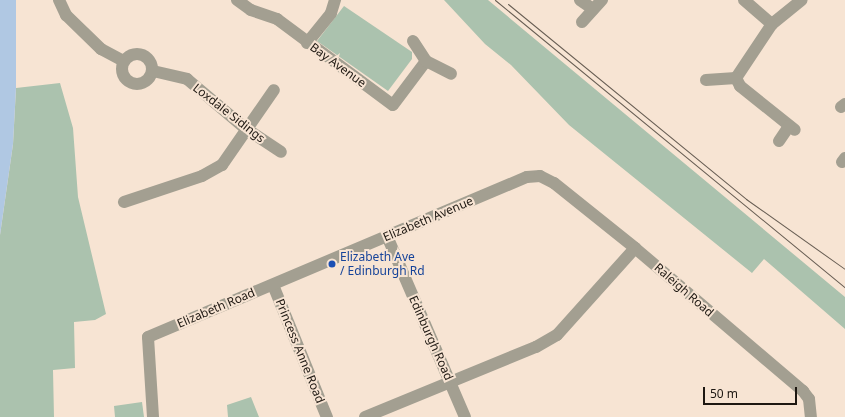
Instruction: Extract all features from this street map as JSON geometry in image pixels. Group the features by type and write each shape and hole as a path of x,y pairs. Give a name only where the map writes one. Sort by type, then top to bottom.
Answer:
{"street":[{"path":"59,0 66,14 101,50 124,61"},
{"name":"Bay Avenue","path":"237,0 250,10 276,19 393,105 426,61"},
{"path":"307,43 331,13 335,0"},
{"path":"580,0 597,4 582,22"},
{"path":"744,0 772,24"},
{"path":"736,78 772,24 802,0"},
{"path":"413,41 426,61 451,74"},
{"path":"134,54 145,56 150,60 153,71 146,82 132,84 123,74 124,61 134,54"},
{"name":"Loxdale Sidings","path":"153,71 187,80 245,128 281,152"},
{"path":"706,80 736,78"},
{"path":"736,78 740,86 792,128 779,141"},
{"path":"124,202 202,176 222,165 245,128 274,90"},
{"name":"Elizabeth Avenue","path":"273,285 527,177 540,176"},
{"name":"Raleigh Road","path":"540,176 554,183 635,248 803,391 809,399 811,417"},
{"name":"Edinburgh Road","path":"387,236 465,417"},
{"path":"365,417 450,381 536,348 557,335 635,248"},
{"name":"Elizabeth Road","path":"153,417 146,341 148,337 273,285"},
{"name":"Princess Anne Road","path":"273,285 327,417"}],"green space":[{"path":"444,0 488,0 845,297 845,329 764,259 752,273 569,125 511,65 485,44"},
{"path":"344,6 412,52 412,59 388,91 317,41"},
{"path":"60,83 73,128 78,197 106,314 95,320 74,322 75,368 53,370 54,417 0,417 0,235 13,144 16,88"},
{"path":"251,397 259,417 228,417 227,405"},
{"path":"142,402 144,417 115,417 114,406"}],"water":[{"path":"0,0 16,0 16,88 13,144 0,235"}],"tram line":[{"path":"495,0 845,288"},
{"path":"508,4 746,199 845,269"}],"place":[{"name":"Elizabeth Ave / Edinburgh Rd","path":"332,264"}]}
